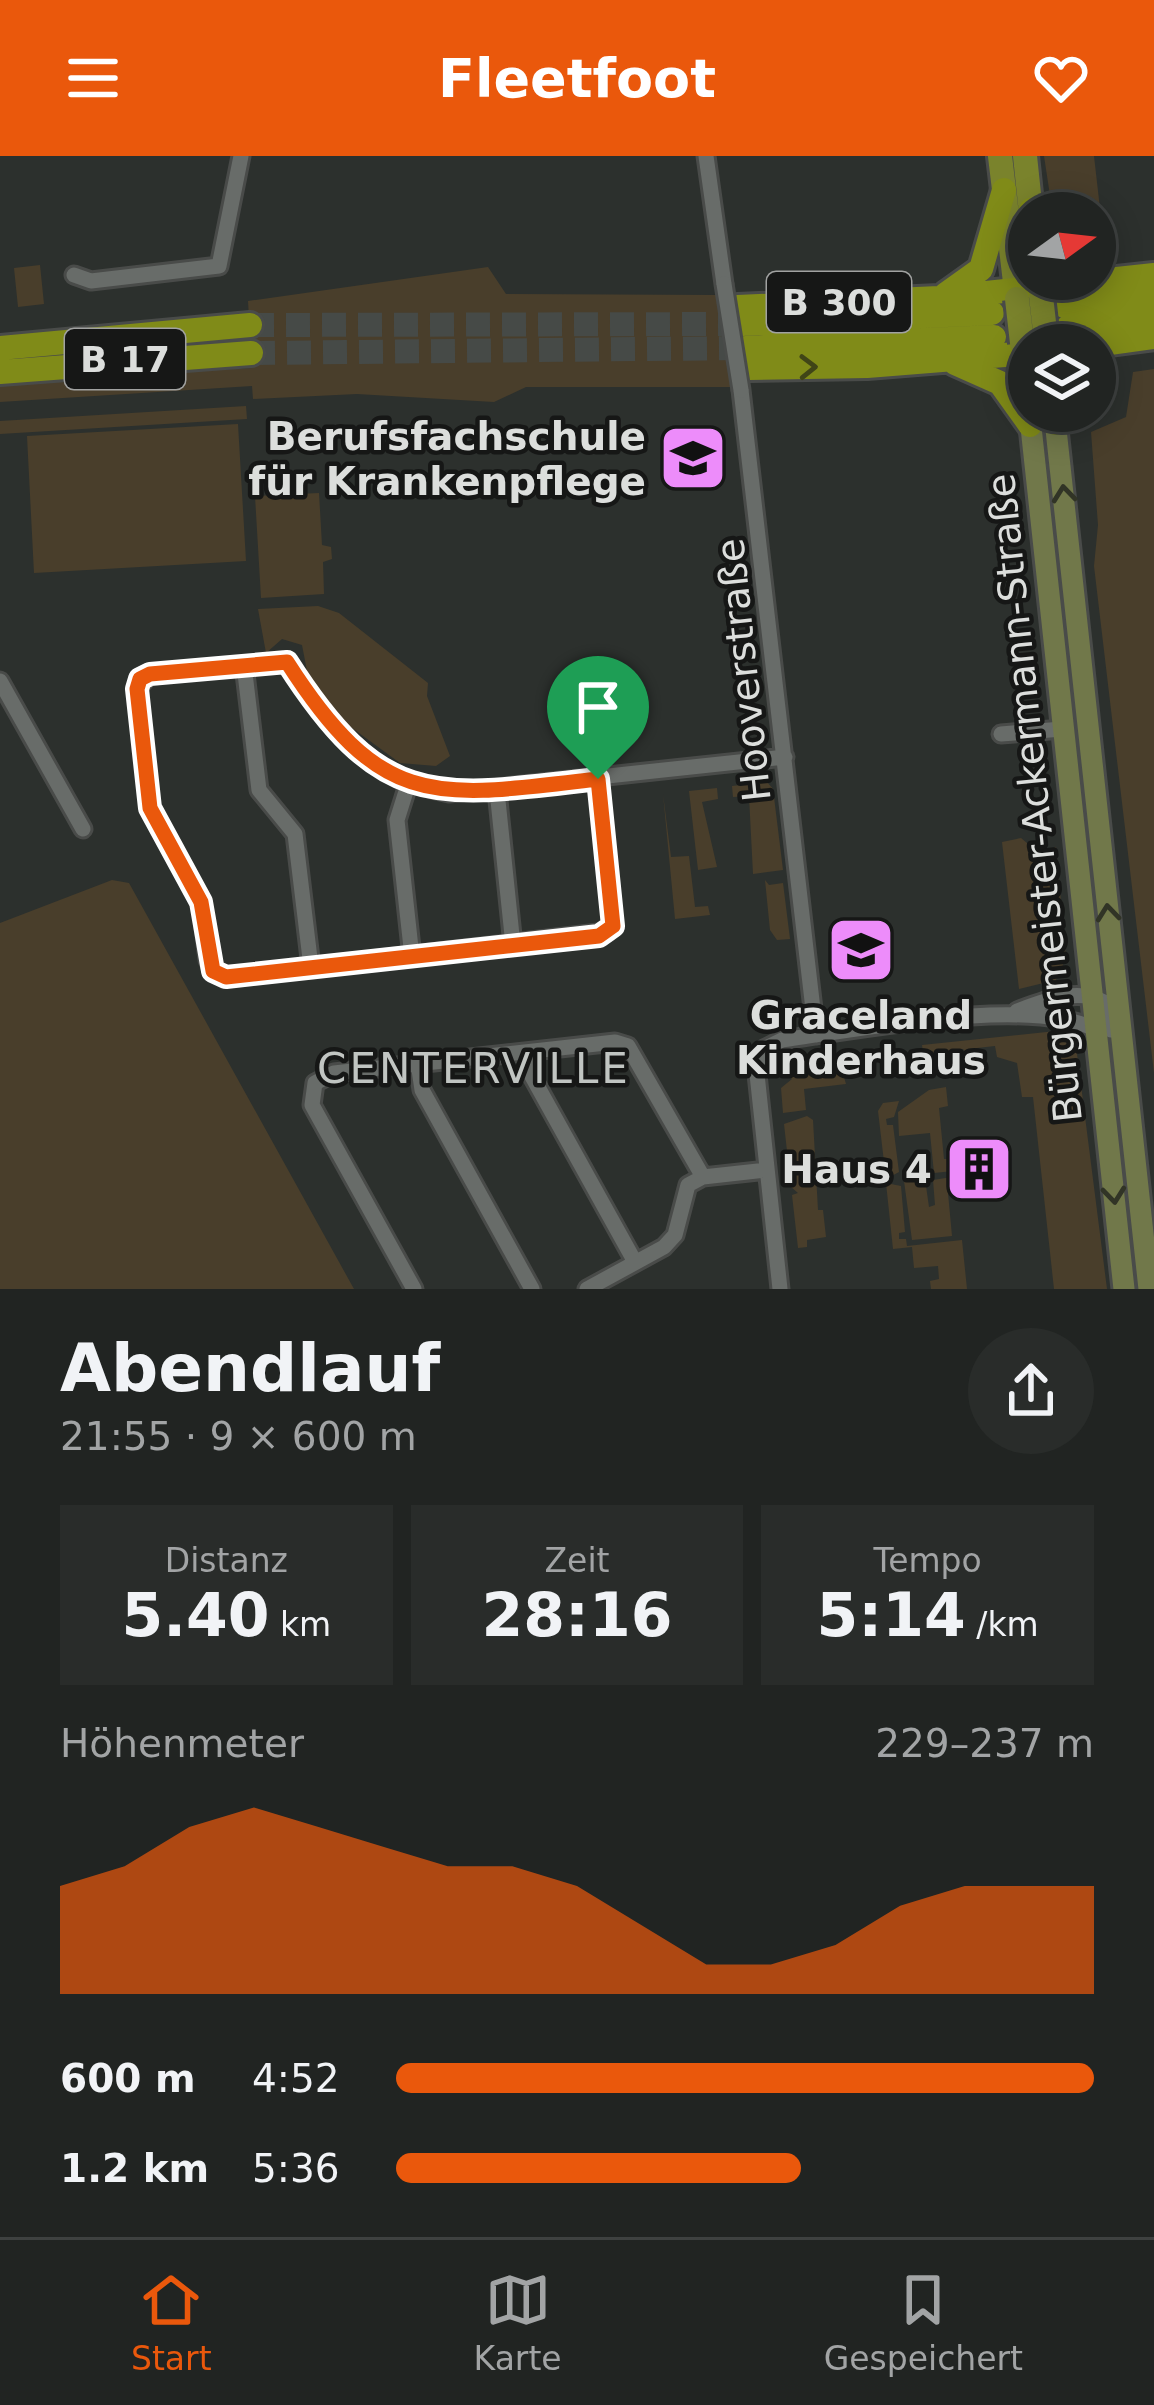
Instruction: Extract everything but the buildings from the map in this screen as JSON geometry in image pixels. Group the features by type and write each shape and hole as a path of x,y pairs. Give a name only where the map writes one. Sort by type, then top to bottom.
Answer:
{"highway":[{"name":"B 300","path":"743,347 939,298 981,268 1004,190"},
{"path":"1116,278 1154,275"},
{"path":"1037,318 1154,294"},
{"path":"939,298 1037,318 1154,317"},
{"path":"1037,318 1067,300"},
{"name":"B 300","path":"743,347 947,361 1037,318"},
{"name":"B 17","path":"0,348 250,325"},
{"path":"743,347 993,325"},
{"name":"B 17","path":"0,372 251,353"},
{"path":"947,361 1008,388"}],"main road":[{"name":"Bürgermeister-Ackermann-Straße","path":"1000,156 1004,190 1037,318"},
{"path":"1025,156 1029,192"},
{"name":"Bürgermeister-Ackermann-Straße","path":"1051,432 1062,729 1124,1289"},
{"name":"Bürgermeister-Ackermann-Straße","path":"1052,432 1150,1289"}],"street":[{"path":"74,275 91,280 218,266 241,156"},
{"name":"Hooverstraße","path":"706,156 724,284 743,347 816,1035"},
{"path":"598,779 613,926 599,936 226,977 213,971 201,902 150,808 140,679 287,662 320,713 355,751 408,784 448,793 785,757"},
{"path":"244,665 259,790 295,834 310,968"},
{"path":"0,681 83,830"},
{"path":"1000,734 1062,729"},
{"path":"408,784 397,820 412,957"},
{"path":"497,791 513,945"},
{"path":"1009,1015 1047,1000 1092,995 1109,1013 1120,1098 1130,1108"},
{"path":"780,1289 759,1056 772,1043 1009,1015 1068,1018 1096,1030"},
{"path":"415,1289 312,1105 315,1083 334,1073 628,1046 703,1177"},
{"path":"529,1052 530,1071 635,1262"},
{"path":"418,1064 422,1090 532,1289"},
{"path":"587,1289 675,1235 682,1192 703,1177 767,1170"}],"shaded area":[{"path":"1044,156 1094,156 1098,192 1049,192"},
{"path":"40,265 44,304 18,307 14,268"},
{"path":"488,267 506,294 716,295 733,387 526,387 494,402 357,394 253,399 252,386 0,402 0,381 252,368 248,301"},
{"path":"1154,369 1154,1073 1094,566 1098,525 1091,432 1116,432 1116,421 1126,417 1133,372"},
{"path":"246,406 247,419 0,434 0,421"},
{"path":"238,424 246,561 34,573 27,436"},
{"path":"1038,432 1042,432 1104,950 1096,950"},
{"path":"319,493 322,545 331,547 332,559 323,562 324,594 261,598 255,496"},
{"path":"318,606 339,613 428,683 427,696 450,756 436,766 400,763 348,725 308,676 302,645 282,639 266,653 258,609"},
{"path":"767,782 773,789 783,870 753,874 749,796 733,797 732,786"},
{"path":"717,788 718,799 702,802 717,867 698,870 689,791"},
{"path":"663,794 671,857 689,856 695,907 708,906 710,915 675,919"},
{"path":"1021,838 1040,854 1056,847 1066,958 1056,980 1019,989 1002,842"},
{"path":"112,880 129,883 354,1289 0,1289 0,923"},
{"path":"765,880 769,885 783,883 790,939 777,940 770,930"},
{"path":"1056,1031 1071,1036 1076,1046 1107,1289 1054,1289 1033,1097 1022,1097 1017,1063 997,1057 995,1046 968,1049 968,1056 963,1049 936,1052 937,1065 924,1059 922,1045"},
{"path":"839,1060 846,1084 804,1089 806,1110 783,1113 781,1088 792,1079 786,1075 790,1069"},
{"path":"946,1087 948,1106 939,1108 944,1159 951,1159 953,1171 934,1173 930,1133 899,1136 898,1112 929,1090"},
{"path":"899,1101 894,1117 886,1119 887,1125 893,1125 899,1172 886,1179 878,1111 883,1103"},
{"path":"807,1116 813,1120 818,1210 823,1210 826,1237 807,1240 807,1247 798,1248 792,1195 798,1193 791,1187 784,1124"},
{"path":"952,1177 953,1191 948,1193 952,1236 912,1240 904,1181 925,1179 929,1207 935,1205 933,1180"},
{"path":"886,1183 901,1186 905,1232 899,1233 899,1239 906,1239 907,1246 962,1240 967,1289 931,1289 930,1281 939,1279 938,1266 914,1268 912,1247 893,1249"}],"tunnel":[{"path":"250,325 742,324"},
{"path":"251,353 746,348"}],"place":[{"name":"Berufsfachschule für Krankenpflege","path":"693,458"},
{"name":"Graceland Kinderhaus","path":"861,950"},
{"name":"Haus 4","path":"979,1169"}],"district":[{"name":"CENTERVILLE","path":"474,1068"}],"route":[{"path":"287,662 320,713 355,751 408,784 448,793 598,779 614,919 607,932 226,977 213,971 208,960 201,902 150,808 137,689 140,679 150,674 287,662"}]}
